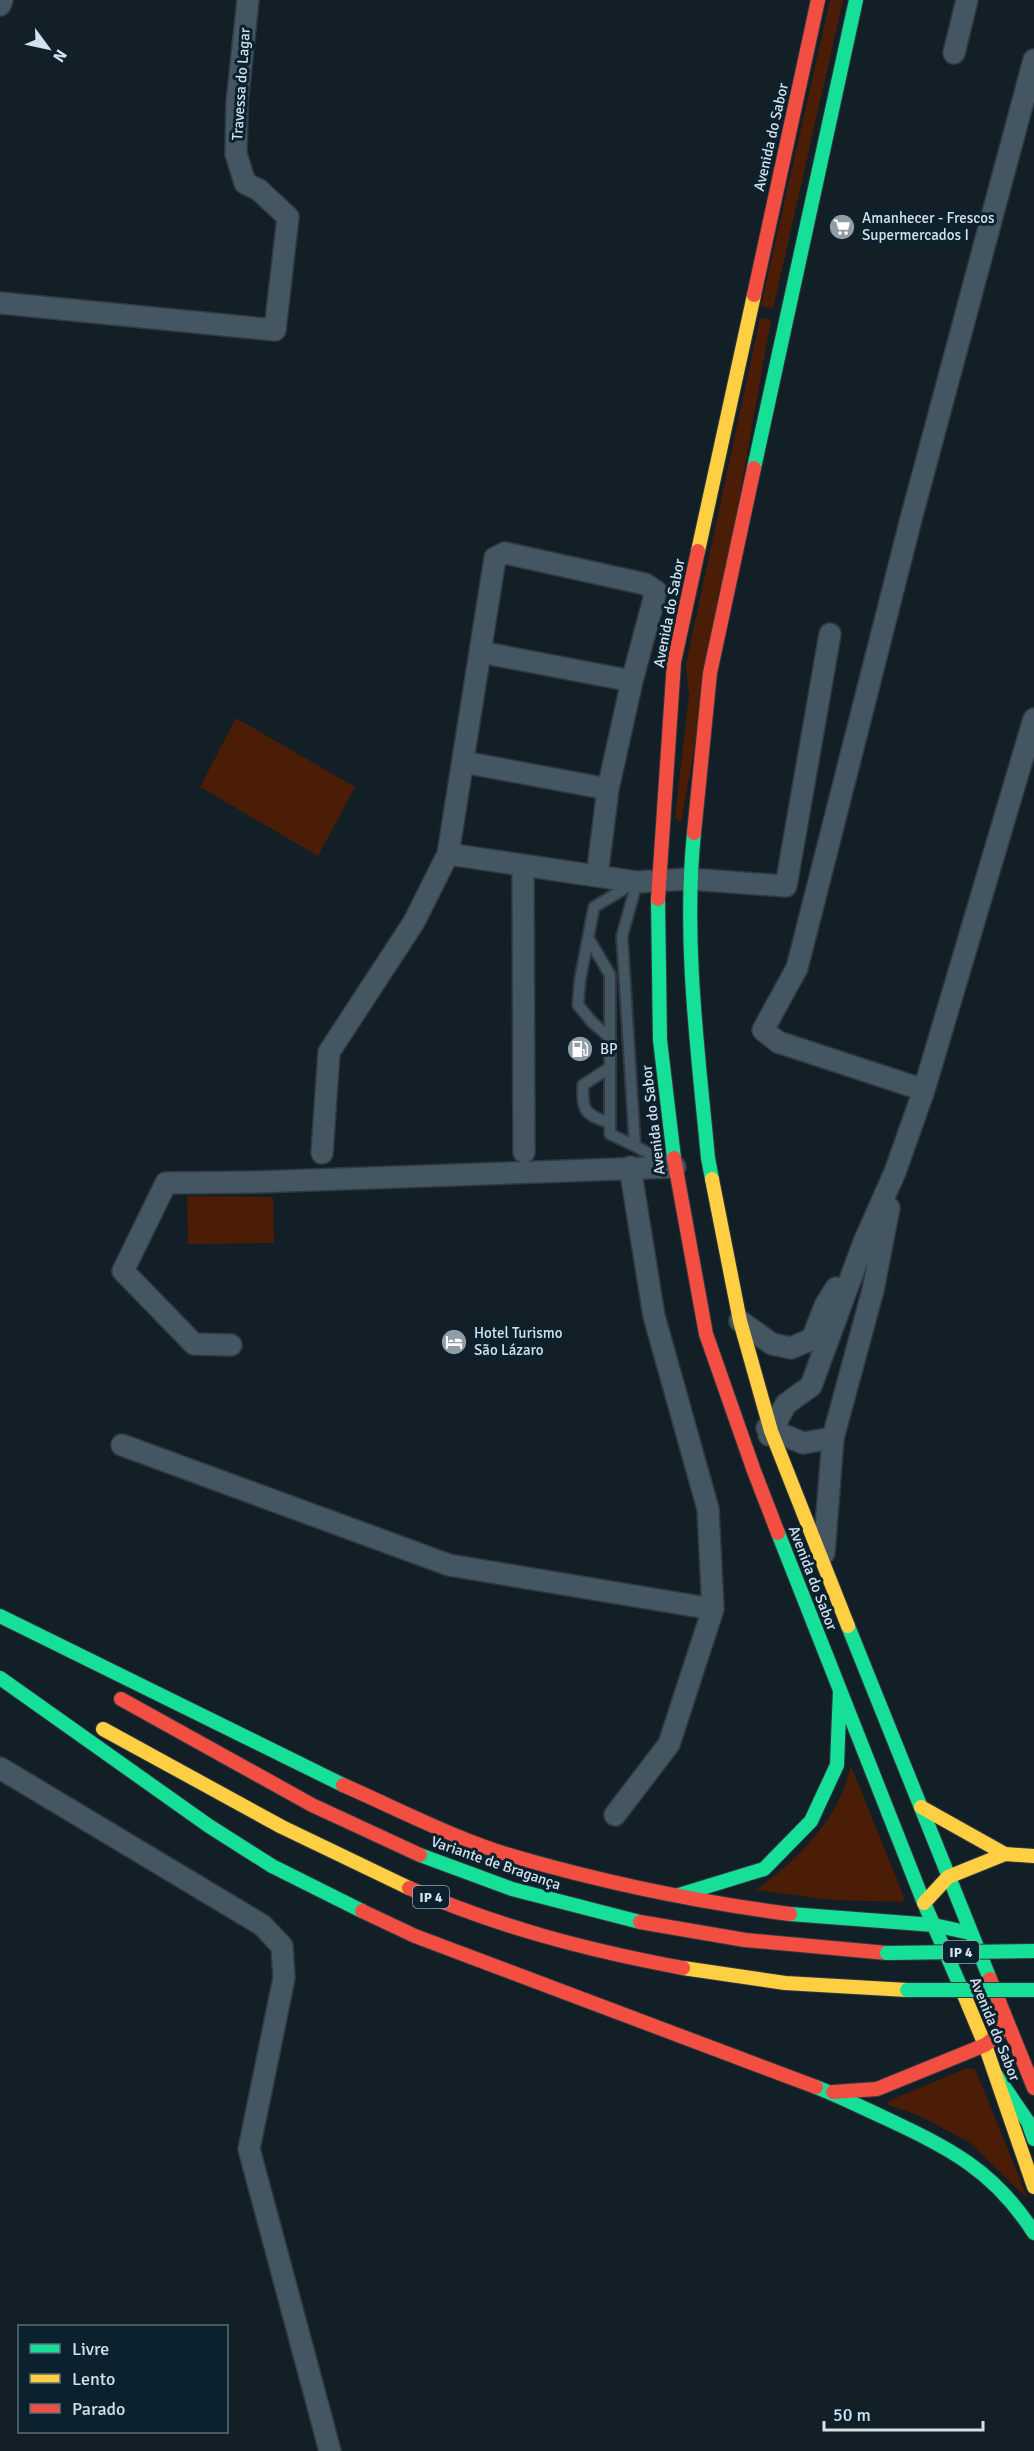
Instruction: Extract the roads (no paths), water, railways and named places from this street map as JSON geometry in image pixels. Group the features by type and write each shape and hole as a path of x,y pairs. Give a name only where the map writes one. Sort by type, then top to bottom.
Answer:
{"main road":[{"name":"Avenida do Sabor","path":"818,0 674,662 658,880 660,1040 675,1167 706,1334 754,1471 924,1904 985,2045 1034,2187"},
{"name":"Avenida do Sabor","path":"856,0 710,673 689,879 696,1027 708,1158 740,1321 771,1431 970,1933 1034,2088"},
{"path":"0,1616 335,1781 461,1837 515,1857 675,1896 730,1906 800,1915 934,1925 970,1933"},
{"path":"0,1628 40,1651"},
{"path":"0,1670 72,1711"},
{"path":"0,1678 208,1826 272,1866 415,1936 828,2092 940,2144 967,2161 999,2188 1020,2211 1034,2233"},
{"path":"675,1896 764,1869 811,1821 837,1765 840,1690"},
{"name":"Variante de Bragança","path":"109,1692 236,1765 331,1814 429,1858 511,1888 584,1909 699,1932 837,1951 1034,1952"},
{"name":"IP 4","path":"93,1723 207,1789 332,1853 439,1901 514,1929 648,1963 741,1978 851,1989 1034,1990"},
{"path":"921,1807 1005,1854 1034,1856"},
{"path":"924,1904 948,1877 1005,1854"},
{"path":"828,2092 877,2089 985,2045 998,2035 1006,2020"},
{"path":"996,2075 1028,2122 1034,2139"}],"street":[{"path":"0,5 2,0"},
{"name":"Travessa do Lagar","path":"0,303 275,330 288,217 259,190 244,183 236,154 237,103 248,0"},
{"path":"954,53 967,0"},
{"path":"924,1090 778,1042 763,1030 797,968 912,519 1034,60"},
{"path":"322,1153 329,1052 414,922 448,854 495,558 505,553 645,584 656,591 632,681 608,789 597,876"},
{"path":"448,854 637,882 689,879 786,886 830,633"},
{"path":"480,652 632,681"},
{"path":"754,1471 771,1431 786,1404 811,1386 864,1242 895,1172 924,1090 1034,719"},
{"path":"463,762 608,789"},
{"path":"523,865 524,1152"},
{"path":"615,1815 669,1744 713,1609 708,1509 654,1316 630,1167"},
{"path":"231,1345 194,1344 123,1271 166,1183 257,1182 675,1167"},
{"path":"824,1560 833,1438 873,1290 895,1172"},
{"path":"740,1321 772,1344 791,1348 812,1339 826,1304 864,1242"},
{"path":"706,1334 728,1361 744,1413 771,1431 803,1443 833,1438"},
{"path":"122,1445 449,1566 713,1609"},
{"path":"0,1768 262,1925 282,1946 284,1978 249,2149 330,2451"}],"lane":[{"path":"609,1037 578,1005 580,980 594,907 637,882"},
{"path":"635,1146 622,936 637,882"},
{"path":"589,939 610,975 610,1134 675,1167"},
{"path":"609,1068 582,1085 582,1105 591,1117 610,1123"}],"place":[{"name":"Amanhecer - Frescos Supermercados I","path":"842,227"},
{"name":"BP","path":"580,1049"},
{"name":"Hotel Turismo São Lázaro","path":"454,1342"}]}
